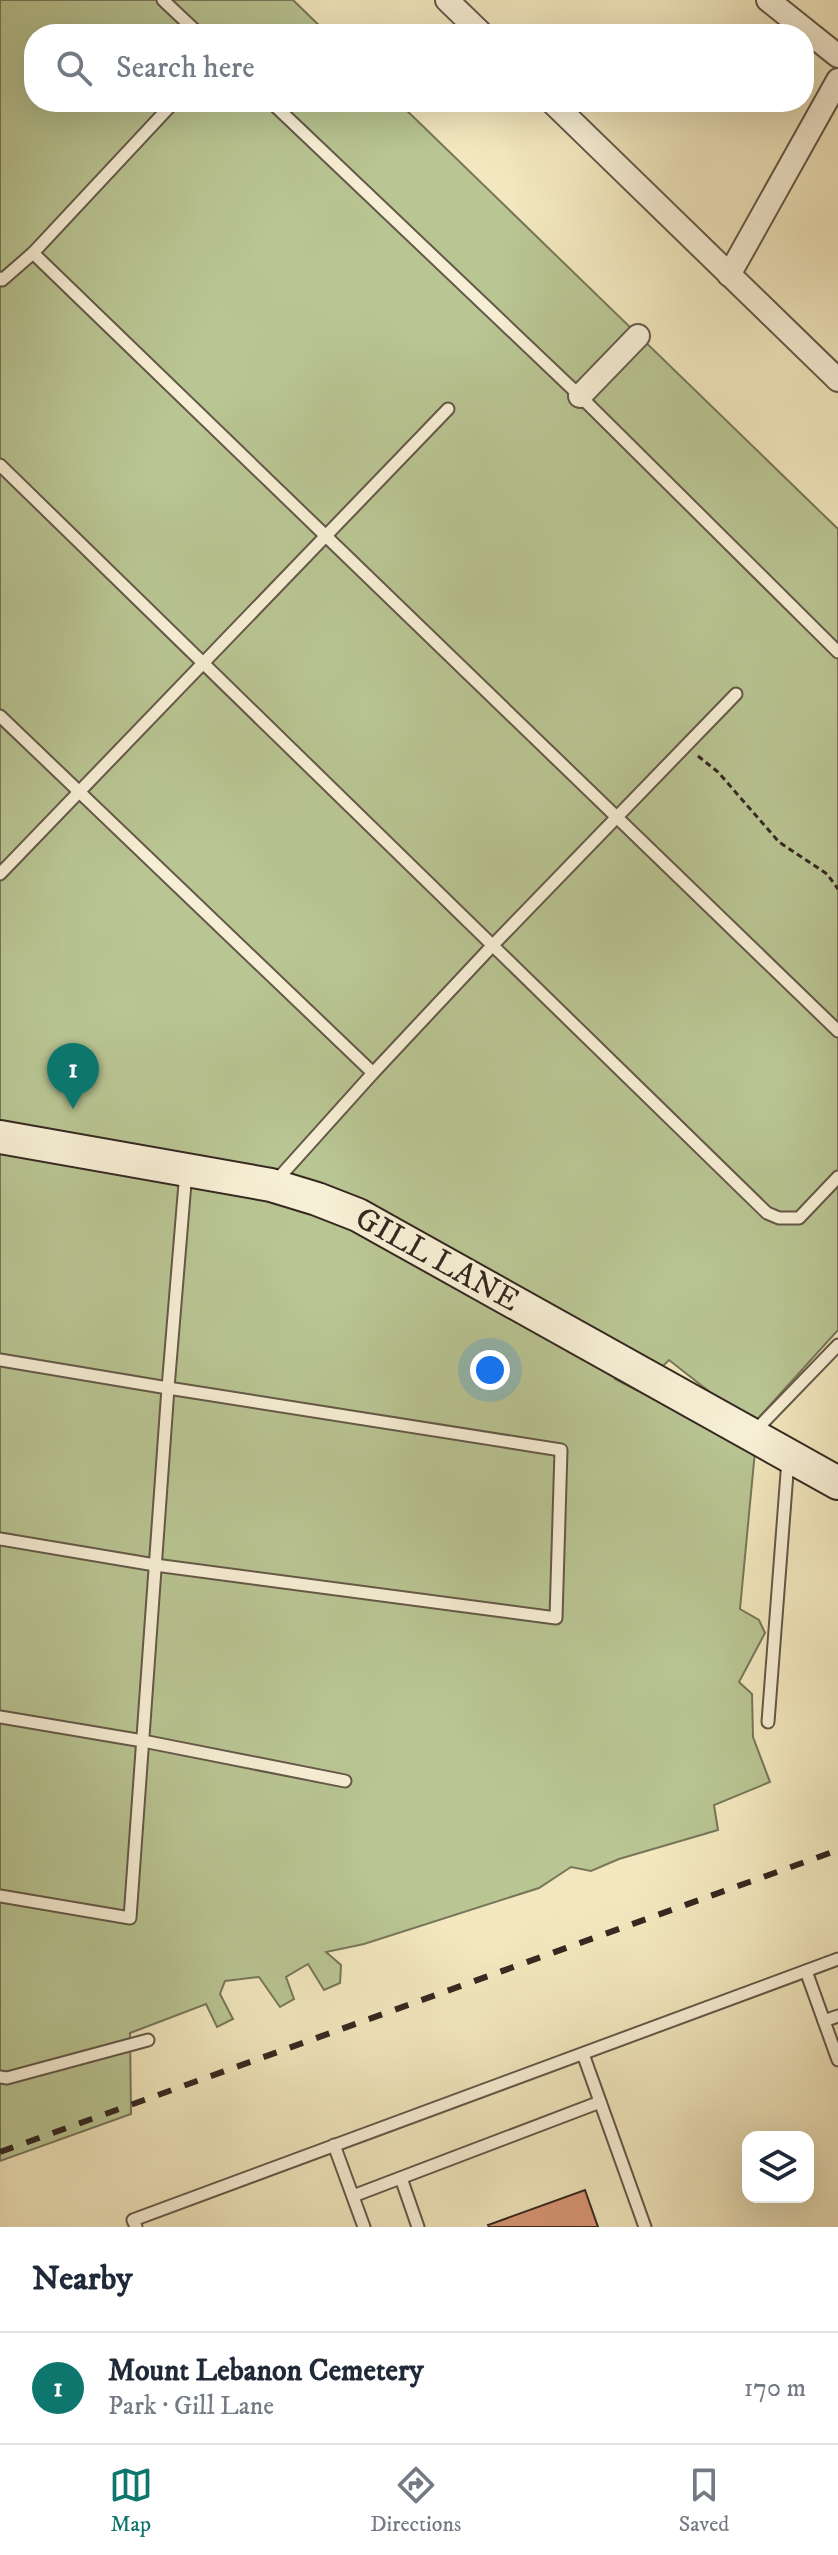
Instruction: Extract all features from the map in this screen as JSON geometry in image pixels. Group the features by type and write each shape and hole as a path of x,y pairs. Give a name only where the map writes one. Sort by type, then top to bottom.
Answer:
{"street":[{"path":"447,0 472,24"},
{"path":"768,0 798,24"},
{"path":"814,37 838,56"},
{"path":"729,275 838,80"},
{"path":"562,112 838,380"},
{"path":"580,396 638,336"},
{"name":"GILL LANE","path":"0,1137 271,1185 358,1215 838,1483"}],"lane":[{"path":"163,0 188,24"},
{"path":"1,280 33,253 165,112"},
{"path":"282,112 580,396 838,652"},
{"path":"33,253 838,1031"},
{"path":"0,874 448,409"},
{"path":"0,465 767,1213 779,1218 799,1218 838,1177"},
{"path":"271,1185 492,946 736,694"},
{"path":"0,716 373,1073"},
{"path":"0,1896 130,1918 186,1170"},
{"path":"752,1433 838,1345"},
{"path":"0,1360 561,1450 556,1618 155,1565 0,1539"},
{"path":"768,1722 789,1454"},
{"path":"0,1717 143,1741 345,1781"},
{"path":"136,2227 133,2220 838,1959"},
{"path":"806,1971 838,2060"},
{"path":"824,2021 838,2016"},
{"path":"0,2077 7,2078 148,2040"},
{"path":"583,2054 645,2227"},
{"path":"353,2196 600,2102"},
{"path":"334,2145 364,2227"},
{"path":"401,2178 418,2227"}],"path":[{"path":"686,746 718,772 779,842 827,874 838,889"}],"green space":[{"path":"0,0 293,0 318,24 24,24 24,112 408,112 838,529 838,1330 752,1425 669,1360 650,1379 621,1367 615,1379 755,1451 740,1609 759,1620 765,1633 739,1682 752,1694 753,1737 770,1782 714,1805 718,1830 619,1859 591,1871 571,1867 539,1888 364,1944 326,1952 341,1965 340,1983 324,1990 308,1964 286,1977 294,1999 280,2007 259,1977 225,1981 220,1994 233,2019 217,2027 206,2004 130,2033 131,2114 0,2161"}],"building":[{"path":"585,2190 598,2227 488,2225"}],"railway":[{"path":"0,2152 838,1850"}],"place":[{"name":"Mount Lebanon Cemetery","path":"73,1109"}]}
